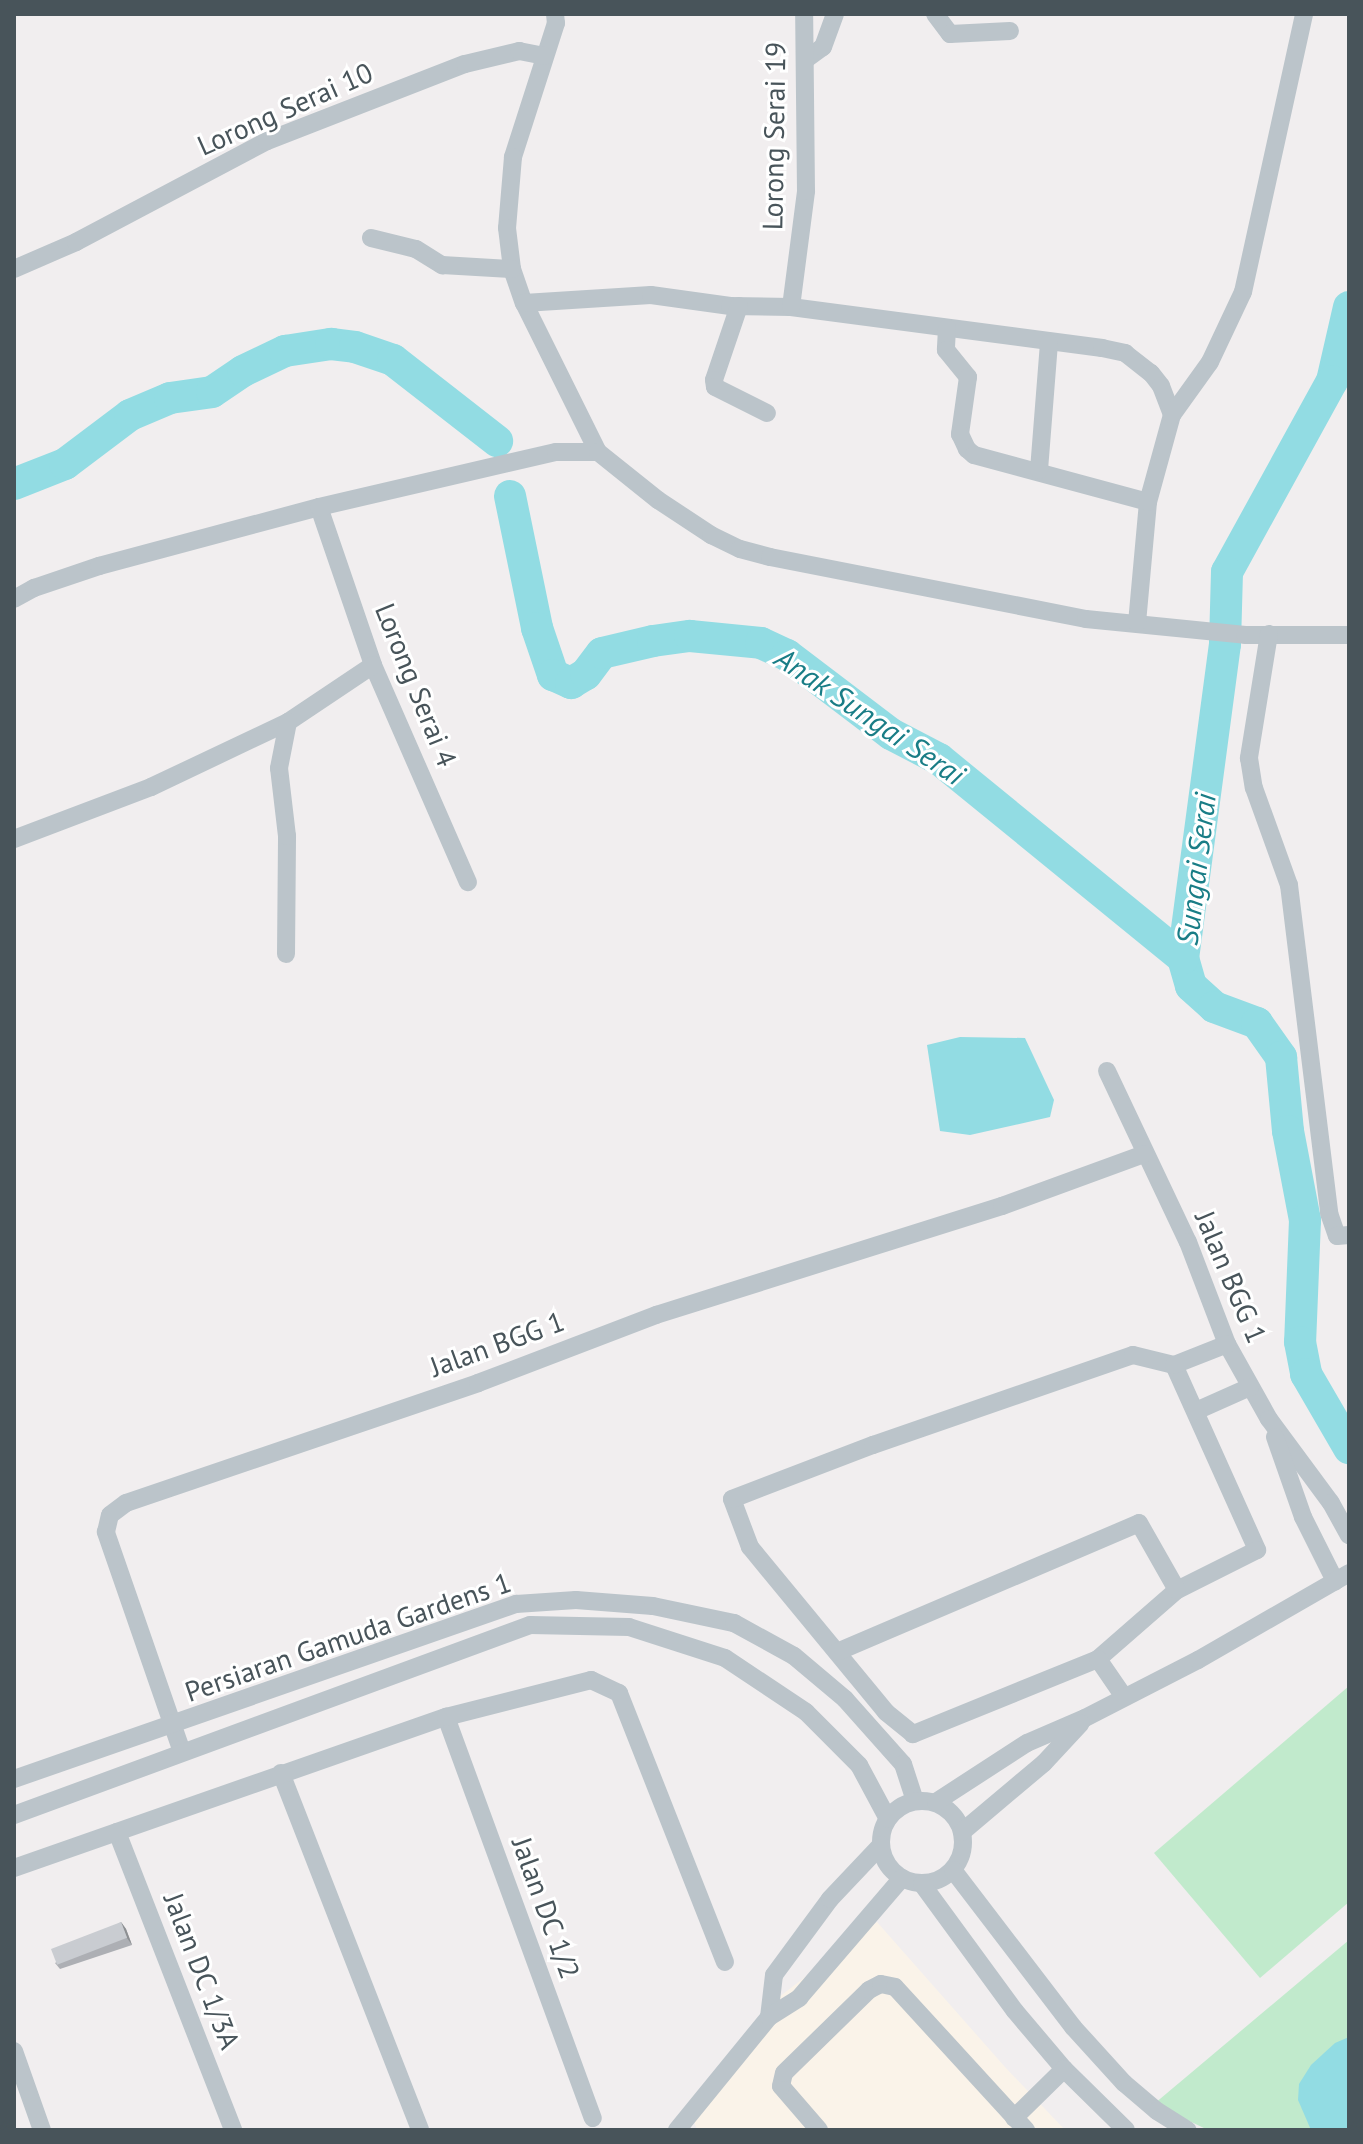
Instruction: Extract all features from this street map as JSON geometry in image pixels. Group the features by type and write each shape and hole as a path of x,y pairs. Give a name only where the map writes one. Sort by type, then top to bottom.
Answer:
{"street":[{"path":"555,14 556,23 513,157 507,228 512,269 524,303 598,452 658,500 740,549 1046,612 1245,635 1349,635"},
{"name":"Lorong Serai 19","path":"791,307 806,191 804,14"},
{"path":"805,60 823,47 835,14"},
{"path":"935,14 950,34 1010,31"},
{"path":"1137,623 1148,502 1172,415 1210,362 1243,292 1304,14"},
{"name":"Lorong Serai 10","path":"14,269 76,242 267,141 465,64 519,51 545,56"},
{"path":"371,238 416,249 428,260 442,265 512,269"},
{"path":"524,303 651,295 739,306 791,307 1125,353 1140,362 1161,386 1172,415"},
{"path":"739,306 714,380 715,387 767,413"},
{"path":"947,328 946,350 968,377 962,443 974,455 1039,470 1148,502"},
{"path":"1039,470 1049,343"},
{"path":"14,599 34,588 99,566 319,507 556,452 598,452"},
{"name":"Lorong Serai 4","path":"319,507 373,665 468,882"},
{"path":"1269,634 1249,758 1254,788 1289,885 1329,1213 1337,1236 1349,1235"},
{"path":"14,839 151,787 288,722 373,665"},
{"path":"286,954 287,836 279,768 288,722"},
{"name":"Jalan BGG 1","path":"1107,1071 1188,1242 1227,1344 1269,1419 1331,1503 1349,1535"},
{"name":"Jalan BGG 1","path":"182,1752 106,1532 110,1515 126,1503 478,1383 656,1315 1002,1206 1144,1154"},
{"path":"1174,1365 1257,1550 1177,1590 1098,1659 913,1734 886,1712 750,1547 732,1499 845,1455 1133,1355 1174,1365 1227,1344"},
{"path":"1196,1411 1250,1387"},
{"name":"Jalan BGG 1","path":"936,1802 1027,1743 1085,1718 1198,1660 1342,1577 1303,1517 1269,1419"},
{"path":"837,1652 1139,1523 1177,1590"},
{"name":"Persiaran Gamuda Gardens 1","path":"14,1779 516,1604 576,1600 653,1606 734,1623 794,1656 845,1699 903,1764 915,1801"},
{"name":"Persiaran Gamuda Gardens 1","path":"14,1815 530,1625 629,1627 725,1658 806,1712 859,1765 888,1819"},
{"path":"1098,1659 1124,1697"},
{"path":"14,1868 446,1717 572,1682 591,1680 619,1693 725,1962"},
{"name":"Jalan DC 1/2","path":"446,1717 593,2118"},
{"name":"Jalan BGG 1","path":"962,1832 1044,1763 1085,1718"},
{"path":"281,1773 420,2130"},
{"path":"915,1801 936,1802 947,1809 962,1832 960,1859 953,1870 933,1882 922,1884 902,1878 884,1858 881,1845 888,1819 895,1810 915,1801"},
{"name":"Jalan DC 1/3A","path":"117,1832 233,2130"},
{"path":"769,2017 774,1975 830,1899 881,1845"},
{"path":"953,1870 1073,2027 1124,2083 1157,2111 1188,2130"},
{"path":"677,2130 769,2017 799,1998 902,1878"},
{"path":"922,1884 1015,2011 1064,2069 1126,2130"},
{"path":"819,2130 781,2086 784,2073 869,1990 881,1984 895,1987 1020,2124 1064,2069"},
{"path":"14,2051 42,2130"}],"shaded area":[{"path":"877,1922 1065,2130 697,2130 692,2116 766,2007"}],"green space":[{"path":"1349,1686 1349,1902 1260,1978 1154,1853"},
{"path":"1349,1940 1349,2130 1208,2130 1154,2104"}],"water":[{"path":"960,1037 1025,1038 1054,1100 1050,1117 970,1135 940,1131 927,1045"},
{"path":"1349,2037 1349,2130 1311,2130 1298,2100 1299,2084 1311,2065 1335,2043"}],"building":[{"path":"121,1922 127,1938 57,1965 51,1949"}],"waterway":[{"name":"Sungai Serai","path":"1349,307 1332,381 1227,572 1225,644 1183,958 1191,986 1214,1007 1257,1023 1281,1057 1288,1131 1305,1220 1300,1342 1306,1374 1349,1448"},
{"name":"Anak Sungai Serai","path":"14,484 65,464 130,415 170,398 212,392 243,371 285,351 331,344 355,347 393,360 497,441"},
{"name":"Anak Sungai Serai","path":"510,496 537,628 553,675 571,683 586,674 602,653 653,641 690,636 761,643 787,655 891,734 939,759 1183,958"}]}
